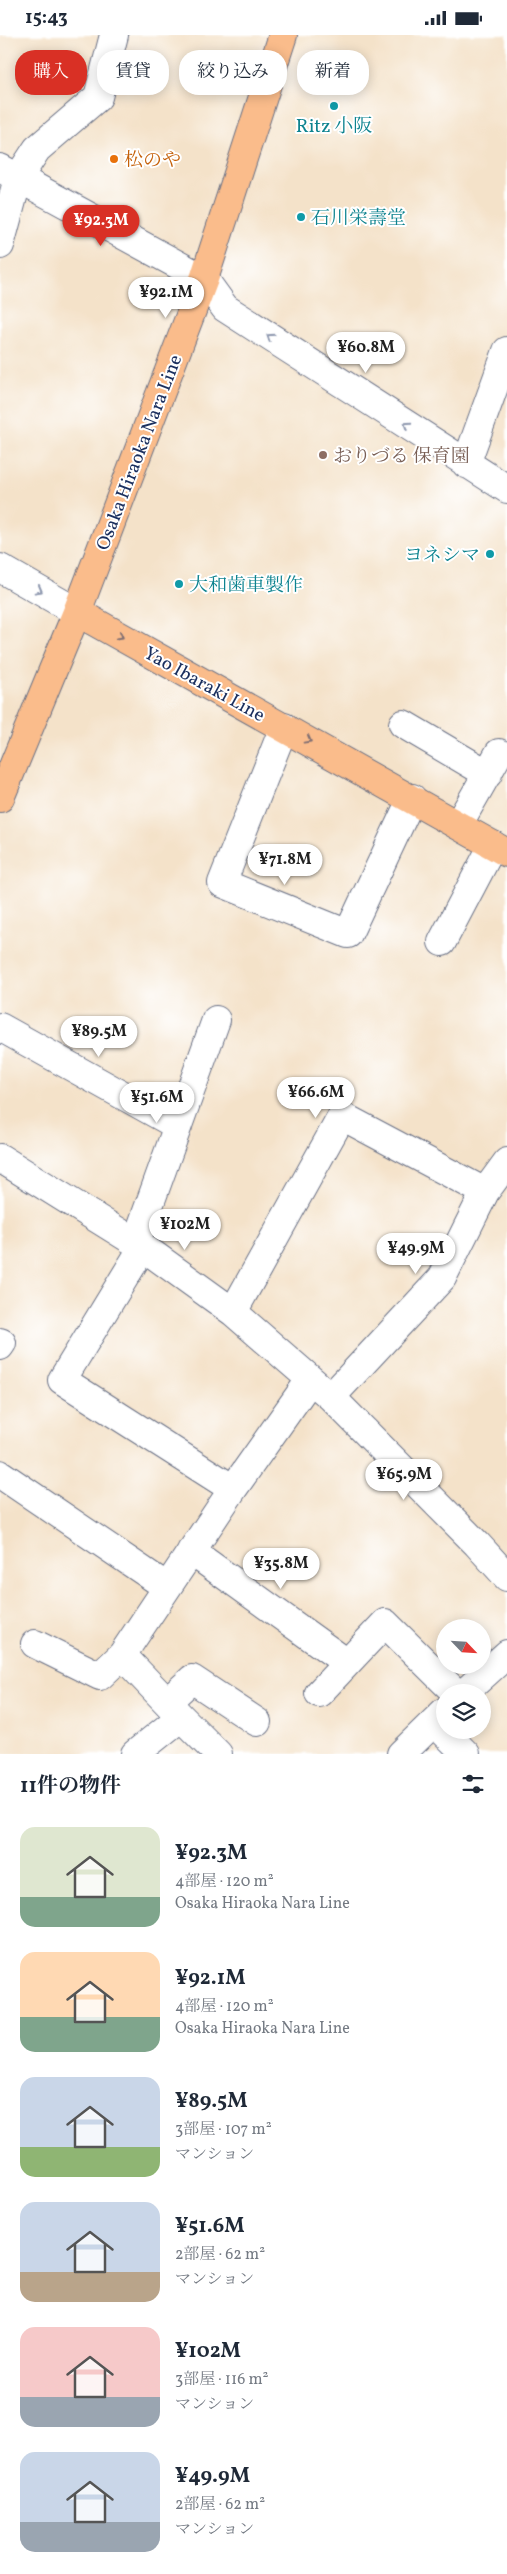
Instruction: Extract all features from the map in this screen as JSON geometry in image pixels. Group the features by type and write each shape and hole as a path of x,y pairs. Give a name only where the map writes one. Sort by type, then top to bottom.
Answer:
{"main road":[{"name":"Osaka Hiraoka Nara Line","path":"77,612 204,279 283,35"},
{"name":"Yao Ibaraki Line","path":"77,612 500,849"},
{"path":"0,797 77,612"}],"street":[{"path":"0,245 9,173 98,97 114,35"},
{"path":"9,173 204,279 225,308 507,489"},
{"path":"466,464 507,351"},
{"path":"0,569 77,612"},
{"path":"404,724 494,764 458,825"},
{"path":"284,727 222,883 348,934 412,798"},
{"path":"442,942 500,849"},
{"path":"216,1020 178,1126 140,1244 62,1380 233,1489"},
{"path":"0,1027 178,1126"},
{"path":"233,1312 342,1116 485,1191"},
{"path":"0,1158 140,1244 233,1312 331,1397 477,1543 507,1577"},
{"path":"331,1397 442,1278 485,1191 507,1163"},
{"path":"35,1644 100,1676 122,1655 190,1551 310,1380"},
{"path":"0,1475 167,1587"},
{"path":"190,1551 347,1663"},
{"path":"319,1693 384,1623 447,1684"},
{"path":"474,1684 507,1654"},
{"path":"122,1655 218,1754"},
{"path":"134,1754 174,1709 192,1679 257,1722"},
{"path":"401,1754 436,1719"},
{"path":"455,1739 466,1754"}],"place":[{"name":"Ritz 小阪","path":"334,106"},
{"name":"松のや","path":"114,159"},
{"name":"石川栄壽堂","path":"301,217"},
{"name":"おりづる 保育園","path":"323,455"},
{"name":"ヨネシマ","path":"490,554"},
{"name":"大和歯車製作","path":"179,584"}]}
